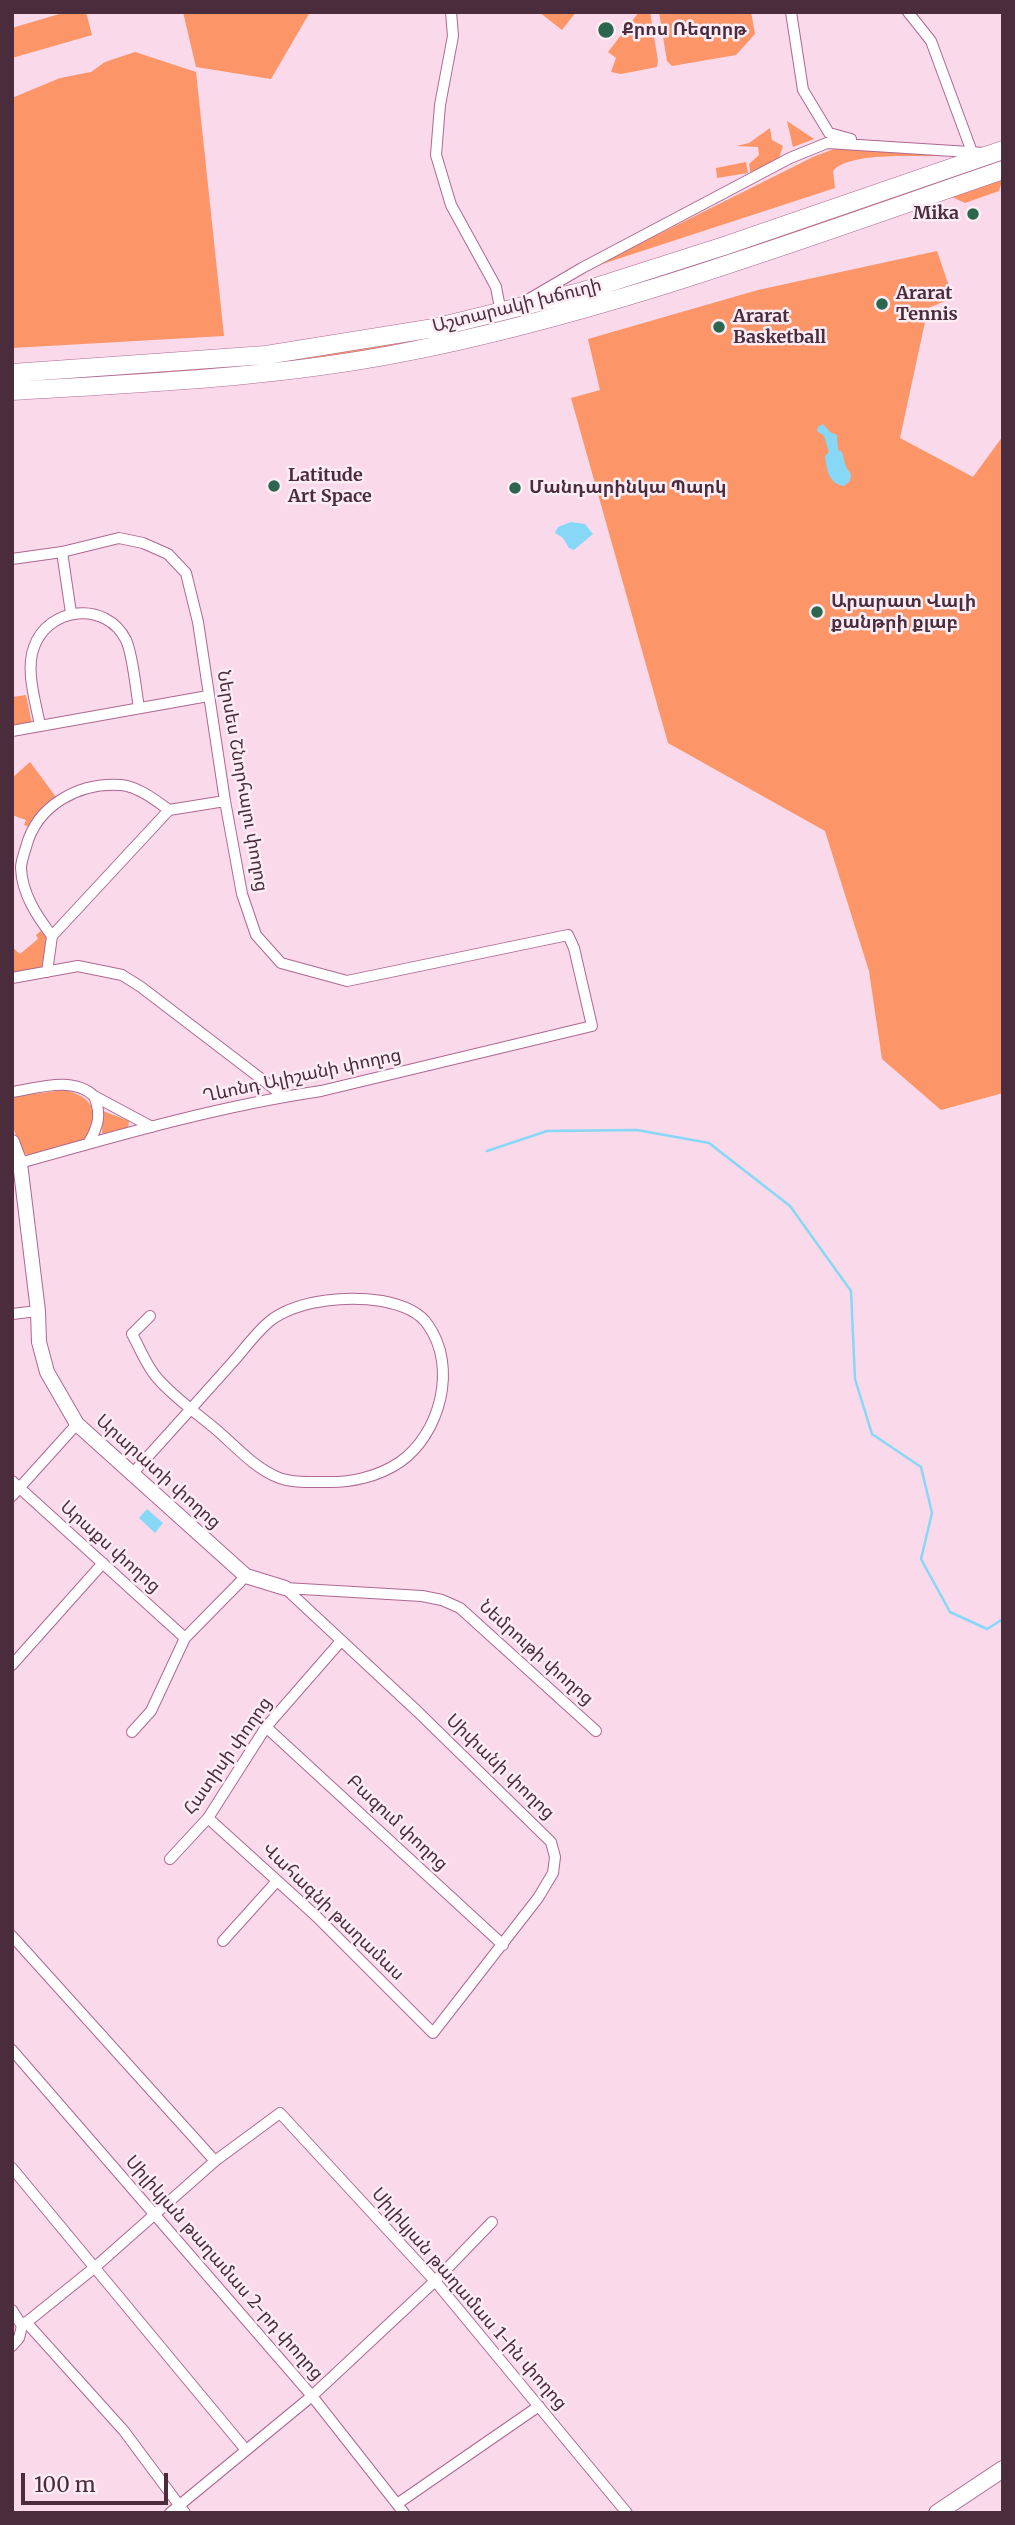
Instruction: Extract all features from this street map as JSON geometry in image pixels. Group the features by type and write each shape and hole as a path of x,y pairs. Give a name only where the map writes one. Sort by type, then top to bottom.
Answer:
{"highway":[{"name":"Աշտարակի խճուղի","path":"12,373 266,355 383,337 510,310 580,292 1000,158"},
{"name":"Աշտարակի խճուղի","path":"12,391 268,373 401,353 508,330 587,309 730,264 1000,158"},
{"path":"99,368 101,386"}],"main road":[{"path":"937,2513 1003,2469"}],"street":[{"path":"451,12 453,36 440,105 436,155 451,205 510,310 790,158 827,143 972,152 1000,158"},
{"path":"791,12 803,90 821,123 829,133 870,145"},
{"path":"908,12 931,41 972,152"},
{"name":"Ներսես Շնորհալու փողոց","path":"12,559 62,552 119,538 142,542 168,554 186,573 198,622 242,894 256,935 281,963 347,981 568,935 574,948 592,1026"},
{"path":"62,552 71,613"},
{"path":"40,726 30,662 34,646 42,630 71,613 87,613 104,618 117,628 126,641 139,708"},
{"path":"12,731 208,696"},
{"path":"52,936 39,919 26,893 21,866 29,838 43,815 66,795 93,786 124,785 149,795 169,810"},
{"path":"47,972 52,936 169,810 225,801"},
{"path":"12,978 78,966 122,975 285,1097"},
{"name":"Ղևոնդ Ալիշանի փողոց","path":"20,1163 152,1127 321,1091 592,1026"},
{"path":"12,1092 61,1085 86,1089 94,1097 152,1127"},
{"path":"88,1144 100,1118 94,1097"},
{"name":"Արարատի փողոց","path":"12,1142 20,1163 38,1311 39,1342 47,1372 77,1424 246,1576 285,1588"},
{"path":"131,1475 192,1408 271,1320 287,1311 320,1302 380,1301 408,1309 428,1324 435,1338 443,1369 439,1404 418,1446 391,1468 349,1481 315,1482 278,1478 262,1469 192,1408 157,1378 132,1334 150,1316"},
{"path":"12,1314 38,1311"},
{"path":"15,1488 77,1424"},
{"name":"Արաքս փողոց","path":"15,1488 185,1638"},
{"path":"12,1665 103,1563"},
{"path":"132,1732 151,1711 185,1638 246,1576"},
{"name":"Սիփանի փողոց","path":"285,1588 417,1710 551,1842 555,1857 552,1873 538,1898 433,2033"},
{"name":"Նեմրութի փողոց","path":"285,1588 422,1596 442,1600 460,1608 596,1731"},
{"name":"Հատիսի փողոց","path":"170,1859 208,1818 266,1727 341,1641"},
{"name":"Բազում փողոց","path":"266,1727 503,1945"},
{"name":"Վահագնի թաղամաս","path":"208,1818 316,1916 433,2033"},
{"path":"223,1941 277,1881"},
{"path":"12,1936 215,2161 94,2268 24,2324 19,2338 12,2346"},
{"name":"Սիլիկյան թաղամաս 2-րդ փողոց","path":"12,2050 312,2396 400,2508"},
{"name":"Սիլիկյան թաղամաս 1-ին փողոց","path":"215,2161 280,2113 435,2281 627,2513"},
{"path":"12,2168 246,2450"},
{"path":"170,2513 182,2509 246,2450 312,2396 435,2281 492,2222"},
{"path":"12,2310 124,2431 182,2509"},
{"path":"400,2508 539,2406"}],"shaded area":[{"path":"66,12 86,12 92,35 12,58 12,28"},
{"path":"183,12 310,12 271,79 196,67"},
{"path":"539,12 576,12 562,30"},
{"path":"639,12 650,12 657,67 621,74 611,72 616,58 608,52"},
{"path":"659,12 751,12 755,34 736,55 672,66 667,61"},
{"path":"135,52 196,72 224,336 12,348 12,98 60,78 91,72 105,62"},
{"path":"787,121 814,139 793,147"},
{"path":"770,128 772,140 783,146 777,164 751,177 749,164 759,155 758,147 736,146 749,143"},
{"path":"834,149 936,156 881,157 852,161 833,171 835,188 593,267 813,157"},
{"path":"1003,156 1003,163 728,257 506,324 326,360 111,380 110,373 436,332"},
{"path":"746,162 748,173 717,178 716,168"},
{"path":"1003,178 999,191 965,203 952,197"},
{"name":"Արարատ Վալի քանթրի քլաբ","path":"937,251 953,298 928,308 900,438 973,477 1003,436 1003,1093 941,1110 882,1059 869,971 825,831 668,743 571,398 600,390 588,339 758,290"},
{"path":"26,695 32,724 12,727 12,697"},
{"path":"30,762 56,797 30,827 24,825 26,820 12,815 12,778"},
{"path":"42,930 49,938 43,968 12,973 12,947 20,954 38,939 36,935"},
{"path":"64,1090 82,1097 93,1109 94,1115 88,1134 83,1140 66,1147 30,1156 23,1153 12,1125 12,1097"},
{"path":"103,1111 129,1121 128,1129 102,1133"}],"water":[{"path":"823,424 837,435 838,450 842,452 851,474 850,481 844,486 831,479 828,471 825,456 829,452 824,436 817,431"},
{"path":"571,522 585,524 593,534 574,550 555,533 558,527"},
{"path":"147,1509 163,1523 155,1533 139,1518"}],"waterway":[{"path":"487,1151 547,1131 637,1130 709,1143 790,1206 851,1291 855,1379 872,1434 921,1467 932,1513 921,1559 950,1612 987,1629 1003,1619"}],"place":[{"name":"Քրոս Ռեզորթ","path":"606,30"},
{"name":"Mika","path":"973,214"},
{"name":"Ararat Tennis","path":"882,304"},
{"name":"Ararat Basketball","path":"719,327"},
{"name":"Latitude Art Space","path":"274,486"},
{"name":"Մանդարինկա Պարկ","path":"515,488"},
{"name":"Արարատ Վալի քանթրի քլաբ","path":"817,612"}]}
